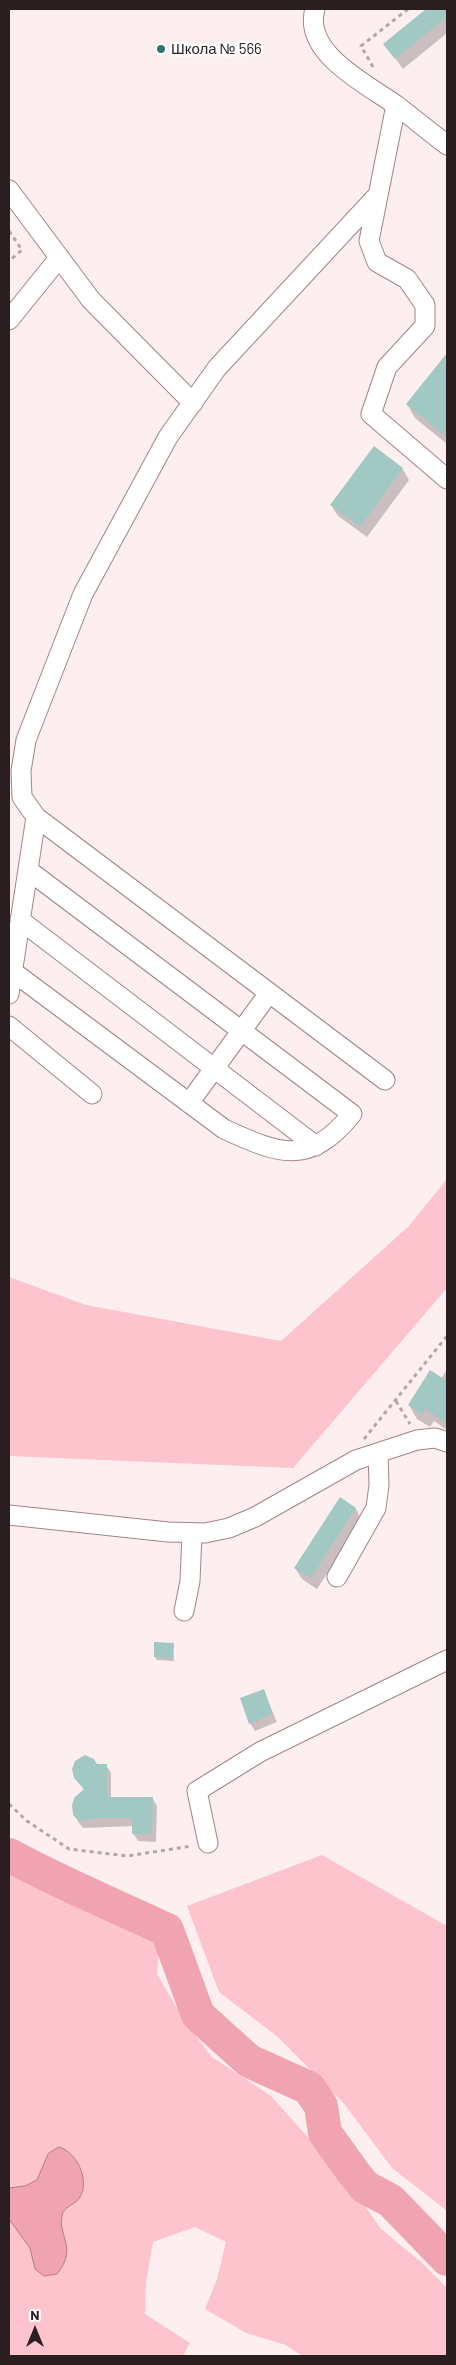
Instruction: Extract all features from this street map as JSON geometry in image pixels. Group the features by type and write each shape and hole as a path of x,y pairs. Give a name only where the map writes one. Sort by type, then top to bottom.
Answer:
{"street":[{"path":"315,9 315,32 339,67 396,105 447,145"},
{"path":"396,105 369,241 377,262 407,279 426,305 426,326 387,367 371,414 447,479"},
{"path":"9,190 91,300 192,403"},
{"path":"377,196 217,368 168,437 83,594 26,740 21,771 22,796 36,817 385,1080"},
{"path":"9,320 59,258"},
{"path":"9,994 36,817"},
{"path":"12,971 224,1129 264,1147 289,1152 316,1146 336,1134 352,1114 28,870"},
{"path":"20,920 316,1146"},
{"path":"189,1103 269,993"},
{"path":"9,1026 92,1094"},
{"path":"9,1515 192,1533 229,1528 255,1517 356,1460 417,1440 435,1438 447,1442"},
{"path":"338,1577 376,1508 379,1485 378,1453"},
{"path":"184,1611 190,1581 192,1533"},
{"path":"208,1843 197,1791 260,1752 447,1660"}],"path":[{"path":"361,46 408,9"},
{"path":"9,231 22,250 9,260"},
{"path":"356,1460 357,1450 366,1435 396,1401 413,1376 447,1336"},
{"path":"396,1401 408,1420 417,1440"},
{"path":"9,1804 27,1821 69,1849 127,1856 208,1843"}],"shaded area":[{"path":"447,1179 447,1288 293,1468 9,1456 9,1277 86,1305 281,1341 409,1226"},
{"path":"322,1855 447,1926 447,2211 392,2168 345,2105 278,2037 219,1992 187,1906"},
{"path":"9,1863 160,1939 157,1974 187,2025 212,2057 271,2096 349,2183 381,2229 421,2262 447,2288 447,2356 302,2356 286,2345 246,2333 205,2309 217,2279 226,2242 195,2227 153,2242 146,2282 145,2314 190,2343 183,2356 9,2356"},
{"path":"59,2147 71,2155 80,2168 83,2190 78,2200 65,2210 62,2216 62,2230 67,2250 63,2265 57,2274 44,2276 35,2269 30,2248 9,2219 9,2188 25,2186 37,2180 48,2154"}],"building":[{"path":"426,9 447,9 447,17 395,59 383,44"},
{"path":"447,353 447,438 406,404"},
{"path":"374,446 403,468 360,527 330,505"},
{"path":"430,1370 447,1381 447,1424 426,1409 422,1415 408,1405"},
{"path":"340,1497 356,1508 311,1578 294,1568"},
{"path":"154,1642 174,1643 173,1658 154,1657"},
{"path":"264,1689 273,1714 249,1724 240,1698"},
{"path":"85,1755 94,1759 97,1764 107,1764 107,1797 153,1797 152,1834 132,1834 132,1818 95,1818 84,1821 78,1820 73,1815 72,1805 74,1798 84,1789 74,1778 72,1769 75,1761"}],"waterway":[{"path":"9,1855 167,1930 198,2015 249,2061 309,2088 321,2106 325,2133 365,2187 391,2201 447,2259"}],"place":[{"name":"Школа № 566","path":"161,49"}]}
